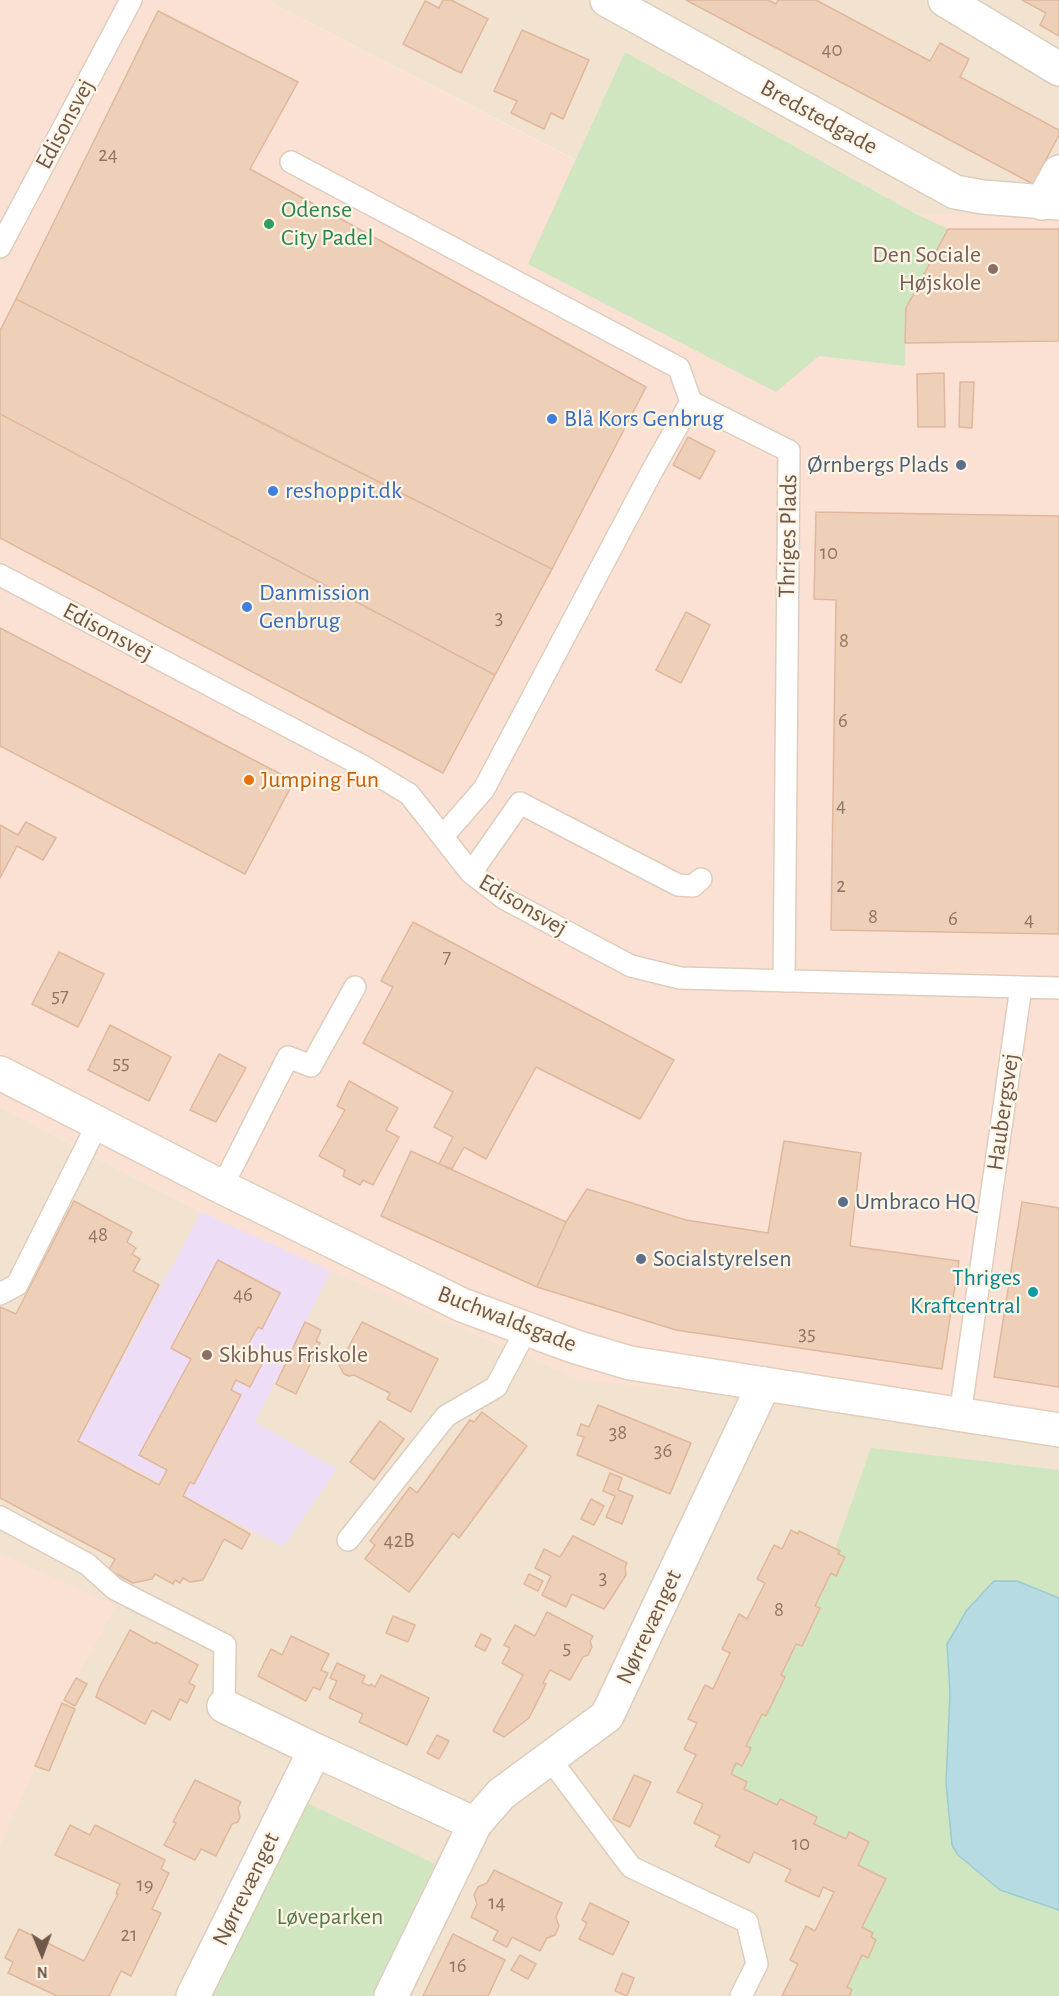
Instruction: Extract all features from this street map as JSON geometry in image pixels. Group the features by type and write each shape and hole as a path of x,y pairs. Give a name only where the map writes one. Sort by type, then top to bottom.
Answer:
{"street":[{"name":"Bredstedgade","path":"607,0 955,192 1051,203 1059,172"},
{"path":"945,0 1059,69"},
{"name":"Buchwaldsgade","path":"0,1073 222,1187 462,1305 576,1347 630,1363 1059,1430"},
{"name":"Nørrevænget","path":"391,1996 475,1824 501,1794 606,1716 764,1384"},
{"path":"224,1706 475,1824"},
{"name":"Nørrevænget","path":"192,1996 315,1750"}],"lane":[{"name":"Edisonsvej","path":"0,247 131,0"},
{"path":"291,162 679,368 691,402 652,471 484,789 443,836"},
{"name":"Thriges Plads","path":"691,402 789,451 784,981"},
{"name":"Edisonsvej","path":"0,575 361,765 409,794 471,873 505,899 631,966 680,978 1059,988"},
{"path":"471,873 520,803 678,885 693,886 701,879"},
{"path":"222,1187 288,1057 311,1066 355,987"},
{"name":"Haubergsvej","path":"960,1415 1021,987"},
{"path":"0,1294 16,1285 98,1123"},
{"path":"348,1540 446,1416 496,1387 526,1330"},
{"path":"0,1518 87,1563 115,1589 225,1645 224,1706"},
{"path":"550,1759 631,1867 747,1922 757,1964 741,1996"}],"shaded area":[{"path":"0,0 266,0 575,160 625,52 916,214 1059,214 1059,1435 577,1379 225,1225 0,1107"},
{"path":"266,0 1059,0 1059,214 916,214 625,52 576,160"},
{"path":"0,1107 225,1225 1059,1435 1059,1996 0,1996"},
{"name":"Skibhus Friskole","path":"201,1212 331,1271 255,1422 337,1469 283,1547 79,1440"},
{"path":"0,1553 116,1606 64,1702 0,1847"}],"green space":[{"path":"625,52 916,214 948,229 906,308 905,366 819,356 776,392 528,264"},
{"path":"871,1448 1059,1470 1059,1996 838,1996 857,1932 881,1882 721,1782 833,1555"},
{"name":"Løveparken","path":"305,1802 435,1864 372,1996 212,1996"}],"water":[{"path":"994,1581 1017,1581 1059,1598 1059,1910 1000,1890 958,1855 952,1845 946,1783 950,1693 947,1644 967,1610"}],"building":[{"path":"443,0 451,0 488,19 461,73 403,44 425,1 439,8"},
{"path":"686,0 768,0 776,4 778,0 816,0 930,61 940,43 969,59 960,77 1059,130 1059,135 1033,184"},
{"path":"1022,0 1059,0 1059,36 1040,25 1046,13"},
{"path":"158,11 298,82 250,169 646,387 552,569 16,299"},
{"path":"522,30 589,60 563,119 551,113 544,129 511,113 517,101 494,91"},
{"name":"Den Sociale Højskole","path":"948,229 1059,229 1059,341 905,343 906,308"},
{"name":"reshoppit.dk","path":"16,299 552,569 495,675 0,414 0,331"},
{"path":"944,373 945,427 918,427 917,374"},
{"path":"960,382 974,382 972,428 959,427"},
{"name":"Danmission Genbrug","path":"0,414 495,675 443,773 0,538"},
{"path":"688,437 715,451 700,479 673,465"},
{"path":"816,512 1059,516 1059,934 831,930 836,600 814,599"},
{"path":"686,612 710,625 681,683 656,670"},
{"path":"0,628 294,781 245,874 0,746"},
{"path":"26,822 56,838 43,860 17,846 0,878 0,825 18,835"},
{"path":"413,922 674,1060 640,1119 536,1067 486,1159 464,1147 452,1169 439,1164 453,1137 434,1127 453,1092 363,1043 393,987 381,981"},
{"path":"59,952 104,974 78,1027 32,1004"},
{"path":"110,1025 171,1057 149,1101 88,1070"},
{"path":"219,1054 246,1068 216,1122 190,1110"},
{"path":"349,1081 398,1108 386,1130 399,1137 373,1185 363,1180 360,1185 343,1176 345,1170 319,1156 345,1110 337,1106"},
{"path":"784,1141 861,1153 850,1246 959,1261 942,1369 676,1330 537,1287 566,1222 587,1189 686,1220 768,1233"},
{"path":"411,1151 566,1222 537,1287 381,1216"},
{"path":"74,1201 132,1232 127,1242 136,1248 132,1254 140,1259 133,1271 159,1285 78,1441 159,1485 167,1470 139,1455 191,1359 171,1348 218,1260 280,1293 262,1329 258,1327 245,1350 264,1360 250,1387 236,1380 231,1390 241,1395 194,1484 190,1482 183,1496 250,1534 242,1549 224,1539 203,1580 190,1582 183,1578 180,1583 175,1580 173,1584 155,1574 152,1579 133,1583 109,1570 115,1559 0,1498 0,1307 16,1314"},
{"name":"Thriges Kraftcentral","path":"1022,1202 1059,1208 1059,1387 994,1377"},
{"path":"305,1322 321,1330 316,1341 320,1343 296,1394 276,1384"},
{"path":"362,1322 438,1359 411,1412 387,1399 390,1393 354,1375 344,1374 339,1365"},
{"path":"598,1405 691,1443 670,1494 577,1455 584,1437 577,1435 581,1424 589,1427"},
{"path":"482,1412 527,1446 459,1538 453,1533 409,1592 365,1559 375,1545 370,1541 410,1487 417,1493 470,1420 474,1422"},
{"path":"380,1421 404,1439 374,1480 350,1462"},
{"path":"610,1473 622,1478 618,1490 633,1496 622,1524 606,1517 615,1496 603,1491"},
{"path":"591,1499 604,1506 594,1525 581,1519"},
{"path":"791,1530 798,1534 799,1531 840,1551 838,1554 845,1557 836,1576 831,1573 815,1606 820,1608 802,1646 796,1644 781,1675 785,1677 766,1716 762,1714 746,1746 751,1748 742,1766 736,1763 731,1774 747,1782 744,1789 777,1805 780,1799 817,1817 814,1824 846,1839 849,1832 869,1842 858,1865 886,1879 862,1927 873,1933 871,1937 876,1940 868,1958 862,1955 847,1987 852,1990 849,1996 782,1996 798,1964 790,1960 806,1926 815,1931 834,1892 823,1887 819,1897 785,1881 791,1870 754,1852 749,1863 715,1846 720,1836 694,1823 703,1804 677,1792 696,1755 684,1749 697,1723 688,1719 705,1685 713,1689 730,1653 722,1649 739,1614 747,1619 765,1583 757,1579 774,1545 782,1549"},
{"path":"573,1536 627,1563 626,1575 604,1609 572,1594 566,1607 542,1595 551,1576 535,1568 544,1549 560,1557"},
{"path":"529,1574 543,1581 538,1591 524,1584"},
{"path":"547,1612 593,1636 590,1641 592,1647 588,1655 583,1657 570,1680 550,1670 543,1683 546,1684 529,1718 504,1737 493,1731 523,1675 502,1663 510,1648 504,1645 515,1625 535,1636"},
{"path":"393,1616 415,1625 408,1642 386,1633"},
{"path":"130,1630 198,1665 189,1683 195,1686 187,1703 180,1699 170,1720 152,1710 145,1724 96,1697"},
{"path":"481,1634 491,1639 485,1651 475,1646"},
{"path":"291,1636 329,1654 321,1670 328,1673 320,1690 313,1687 306,1701 258,1676 271,1649 282,1655"},
{"path":"337,1663 365,1676 362,1683 375,1687 381,1675 429,1698 407,1745 359,1722 363,1714 329,1698 337,1681 330,1678"},
{"path":"76,1678 87,1684 75,1706 64,1700"},
{"path":"62,1703 75,1709 49,1771 35,1766"},
{"path":"437,1735 449,1741 439,1759 427,1753"},
{"path":"634,1775 651,1782 630,1827 613,1819"},
{"path":"195,1780 241,1802 238,1808 240,1817 238,1822 232,1824 216,1856 201,1849 195,1860 164,1845"},
{"path":"70,1825 90,1835 95,1825 165,1860 161,1869 169,1873 152,1909 161,1913 131,1976 121,1971 109,1996 57,1996 8,1973 13,1962 5,1958 19,1929 84,1961 118,1894 116,1893 120,1884 55,1855"},
{"path":"494,1870 562,1903 556,1917 559,1926 555,1935 547,1938 540,1951 512,1937 507,1947 493,1940 498,1931 471,1917 477,1904 474,1895 478,1887 487,1883"},
{"path":"590,1903 629,1922 613,1955 579,1939 587,1923 582,1920"},
{"path":"453,1934 505,1960 488,1996 423,1996"},
{"path":"520,1955 536,1964 528,1979 511,1970"},
{"path":"622,1973 634,1978 627,1996 615,1991"}],"place":[{"name":"Odense City Padel","path":"269,224"},
{"name":"Den Sociale Højskole","path":"993,269"},
{"name":"Blå Kors Genbrug","path":"552,419"},
{"name":"Ørnbergs Plads","path":"961,465"},
{"name":"reshoppit.dk","path":"273,491"},
{"name":"Danmission Genbrug","path":"247,607"},
{"name":"Jumping Fun","path":"249,780"},
{"name":"Umbraco HQ","path":"843,1202"},
{"name":"Socialstyrelsen","path":"641,1259"},
{"name":"Thriges Kraftcentral","path":"1033,1292"},
{"name":"Skibhus Friskole","path":"207,1355"}]}
